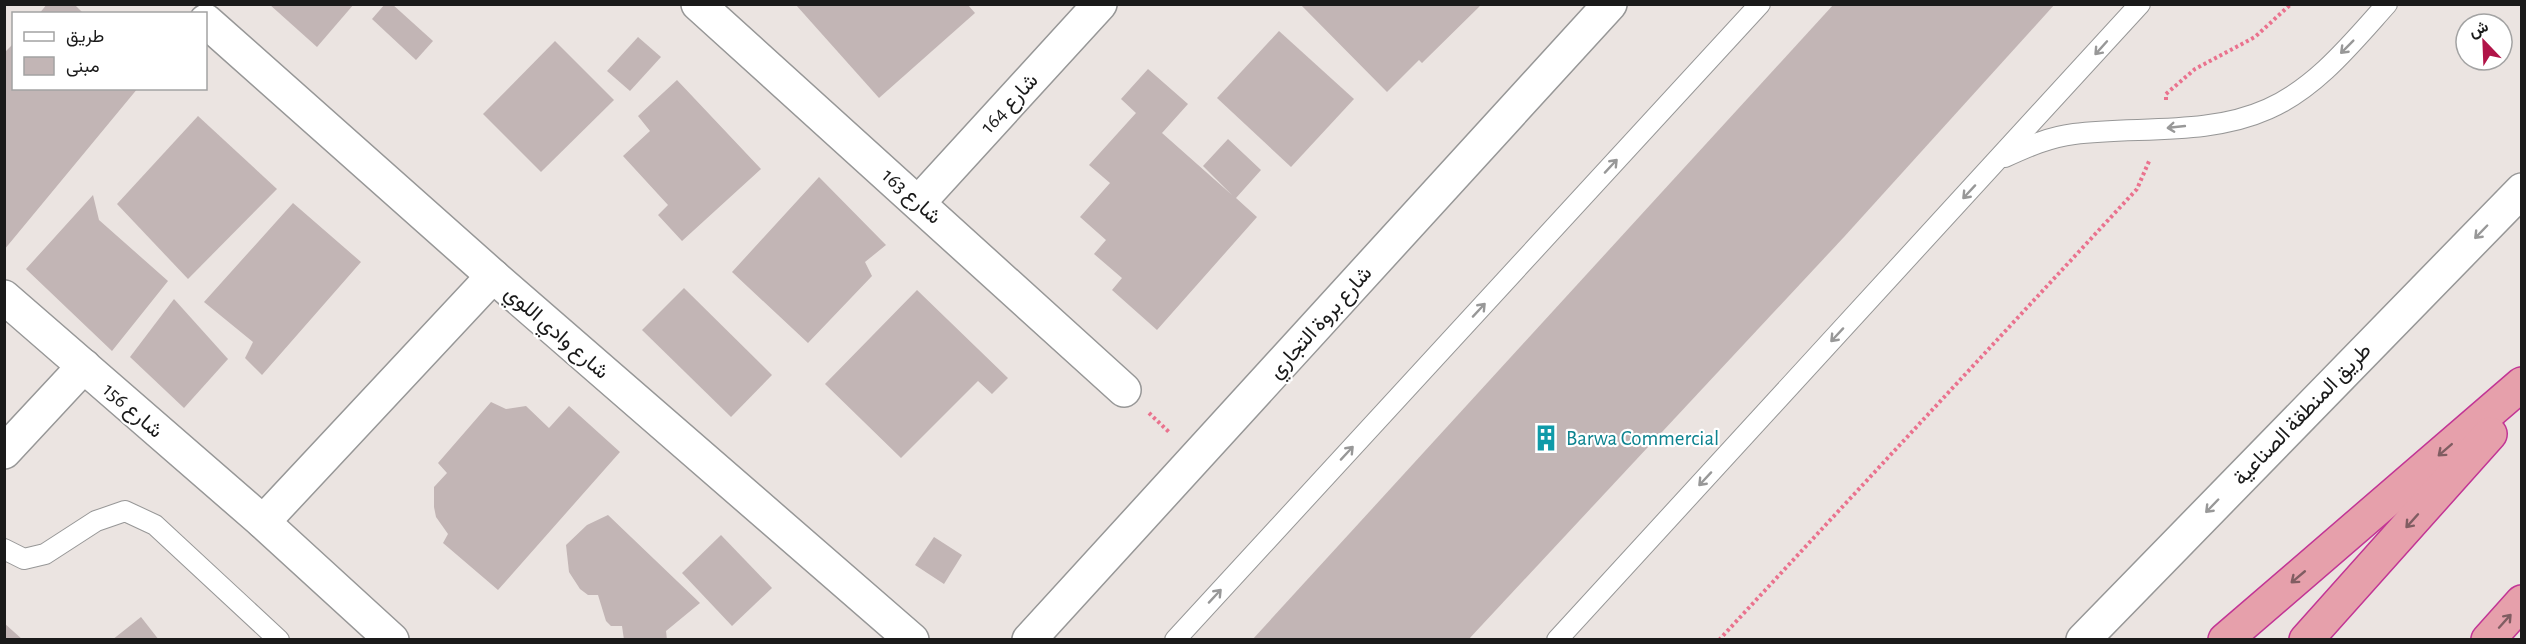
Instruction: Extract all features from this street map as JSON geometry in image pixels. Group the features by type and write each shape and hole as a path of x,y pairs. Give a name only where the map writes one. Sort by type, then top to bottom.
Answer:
{"highway":[{"path":"2225,639 2522,384"},
{"path":"2306,639 2522,400"},
{"path":"2488,639 2522,602"}],"street":[{"name":"شارع 163","path":"698,4 1124,390"},
{"name":"شارع 164","path":"918,202 1100,4"},
{"name":"شارع بروة التجاري","path":"1029,639 1610,4"},
{"name":"شارع وادي اللوي","path":"207,22 493,276 912,639"},
{"name":"طريق المنطقة الصناعية","path":"2083,639 2522,190"},
{"path":"263,522 493,276"},
{"name":"شارع 156","path":"4,297 263,522 392,639"},
{"path":"4,452 84,366"}],"lane":[{"path":"1175,639 1760,4"},
{"path":"1557,639 2140,4"},
{"path":"1999,159 2042,141 2072,134 2163,129 2228,122 2268,109 2312,82 2387,4"},
{"path":"4,549 24,559 45,554 96,521 125,511 155,525 279,639"}],"path":[{"path":"1719,639 2137,189 2163,129 2166,94 2195,69 2255,37 2291,4"},
{"path":"1124,390 1196,457"}],"building":[{"path":"47,4 74,4 82,12 41,12"},
{"path":"269,4 354,4 317,47"},
{"path":"385,4 392,4 433,41 416,60 372,19"},
{"path":"1300,4 1482,4 1422,63 1419,60 1387,92"},
{"name":"Barwa Commercial","path":"1834,4 2055,4 1844,237 1468,640 1252,640"},
{"path":"796,5 968,5 975,13 879,98"},
{"path":"1279,31 1354,99 1291,167 1217,98"},
{"path":"638,37 661,57 630,91 607,71"},
{"path":"555,41 614,100 541,172 483,114"},
{"path":"12,45 12,90 136,90 4,250 4,53"},
{"path":"1148,69 1188,104 1162,133 1232,195 1203,166 1228,139 1261,170 1236,198 1257,217 1157,330 1112,290 1122,278 1094,254 1106,240 1080,217 1110,183 1089,165 1136,113 1121,99"},
{"path":"677,80 761,169 682,241 658,215 668,205 623,156 650,131 638,116"},
{"path":"198,116 277,189 188,279 117,204"},
{"path":"819,177 886,245 865,262 872,276 808,343 732,272"},
{"path":"93,195 99,220 168,281 112,351 26,269"},
{"path":"293,203 361,262 262,375 245,358 253,342 204,302"},
{"path":"684,288 772,375 731,417 642,330"},
{"path":"917,290 1008,378 992,394 978,381 901,458 825,384"},
{"path":"174,299 228,359 184,408 130,357"},
{"path":"491,402 506,409 526,406 549,428 569,406 620,452 498,590 443,543 448,534 436,517 434,507 434,487 447,473 438,463"},
{"path":"608,515 700,603 666,631 667,640 624,640 622,626 611,626 606,621 598,595 588,595 580,589 569,572 566,545 587,525"},
{"path":"721,535 772,588 732,626 682,573"},
{"path":"934,537 962,555 944,584 915,565"},
{"path":"141,617 159,640 112,640"},
{"path":"4,623 23,640 4,640"}],"place":[{"name":"Barwa Commercial","path":"1546,438"}]}
